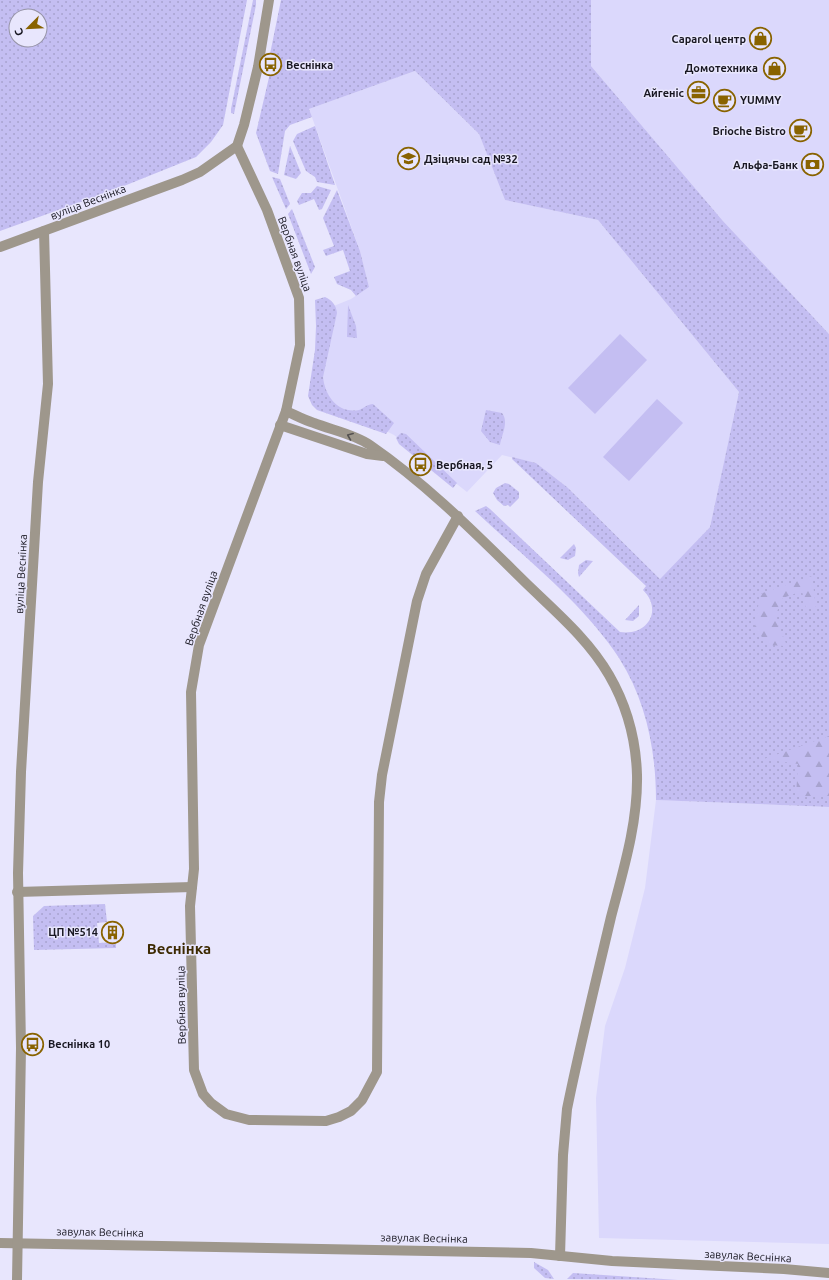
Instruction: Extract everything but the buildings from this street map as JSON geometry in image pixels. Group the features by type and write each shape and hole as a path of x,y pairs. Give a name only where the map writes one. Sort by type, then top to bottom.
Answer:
{"street":[{"path":"237,146 248,111 270,0"},
{"name":"вуліца Веснінка","path":"17,1280 21,1048 17,892 21,772 38,490 42,427 48,384 44,231 182,180 200,172 237,146"},
{"name":"Вербная вуліца","path":"237,146 267,210 299,298 300,345 286,411 198,645 191,692 194,870 190,906 194,1070 203,1094 211,1103 226,1114 248,1120 326,1121 351,1110 362,1100 377,1072 378,832 382,775 417,601 426,574 458,516"},
{"path":"0,247 44,231"},
{"path":"286,411 312,423 350,435 370,445 383,456 410,473 458,516 570,626 592,652 608,673 617,690 630,726 635,749 637,776 636,810 567,1109 563,1155 560,1256"},
{"path":"280,425 366,454 383,456"},
{"path":"17,892 170,889 192,887"},
{"name":"завулак Веснінка","path":"0,1243 393,1249 531,1253 612,1261 784,1269 829,1273"}],"shaded area":[{"path":"591,0 829,0 829,334 723,221 591,66"},
{"path":"415,71 479,134 505,200 598,220 739,392 710,527 660,579 567,487 536,463 502,455 467,492 394,435 362,419 333,409 315,378 319,312 351,299 369,287 360,251 309,109"},
{"path":"656,800 829,807 829,1244 599,1238 596,1098 605,1026 625,968 645,888"}],"green space":[{"path":"0,0 247,0 223,125 211,142 196,157 114,190 0,231"},
{"path":"253,0 256,0 256,5 234,114 231,113 231,109"},
{"path":"281,0 591,0 591,66 723,221 829,334 829,807 656,800 654,763 648,726 636,691 619,658 605,638 571,600 475,511 486,506 490,509 620,632 638,630 645,626 650,620 652,613 652,606 649,598 643,590 646,586 512,459 512,457 536,463 567,487 660,579 710,527 739,392 598,220 505,200 479,134 415,71 309,109 312,117 290,125 285,131 278,174 270,171 256,133 274,56 270,54"},
{"path":"315,126 335,185 317,182 315,177 306,171 293,141 297,134"},
{"path":"290,146 301,173 296,179 284,175"},
{"path":"272,177 280,179 290,204 286,209"},
{"path":"317,186 331,190 322,209 319,210 314,199 299,205 297,201 302,193 311,193"},
{"path":"337,190 360,251 369,287 356,296 351,290 337,284 334,277 350,271 343,250 326,256 323,250 334,246 323,218"},
{"path":"292,209 315,267 311,274 288,214"},
{"path":"325,297 333,303 337,313 323,377 327,391 334,402 339,406 352,411 359,410 373,404 394,423 386,434 317,410 312,405 308,396 315,350 315,300"},
{"path":"348,305 356,326 357,338 347,337"},
{"path":"620,334 647,360 595,414 568,388"},
{"path":"657,399 683,423 629,481 603,457"},
{"path":"486,410 502,413 504,417 505,424 500,445 490,442 481,431"},
{"path":"401,433 406,434 457,483 453,488 399,444 396,438"},
{"path":"505,483 509,484 519,492 519,498 510,507 508,505 504,506 497,500 493,493 496,488"},
{"path":"574,544 576,548 575,556 568,560 560,558"},
{"path":"586,560 593,561 579,577 579,565"},
{"path":"812,576 816,608 806,609 802,591 783,598 775,616 787,646 768,645 755,628 760,594"},
{"path":"639,605 639,616 633,621 625,620"},
{"path":"829,736 829,796 796,796 798,764 764,759"},
{"path":"105,904 107,922 97,923 99,943 116,942 116,948 34,950 33,916 44,906"},
{"path":"534,1262 548,1270 554,1279 545,1278 534,1268"},
{"path":"573,1273 678,1280 567,1279"}],"place":[{"name":"Caparol центр","path":"761,39"},
{"name":"Веснінка","path":"270,65"},
{"name":"Домотехника","path":"774,68"},
{"name":"Айгеніс","path":"699,93"},
{"name":"YUMMY","path":"724,100"},
{"name":"Brioche Bistro","path":"801,131"},
{"name":"Дзіцячы сад №32","path":"408,159"},
{"name":"Альфа-Банк","path":"813,165"},
{"name":"Вербная, 5","path":"420,465"},
{"name":"ЦП №514","path":"113,932"},
{"name":"Веснінка 10","path":"33,1044"}],"district":[{"name":"Веснінка","path":"179,948"}]}
